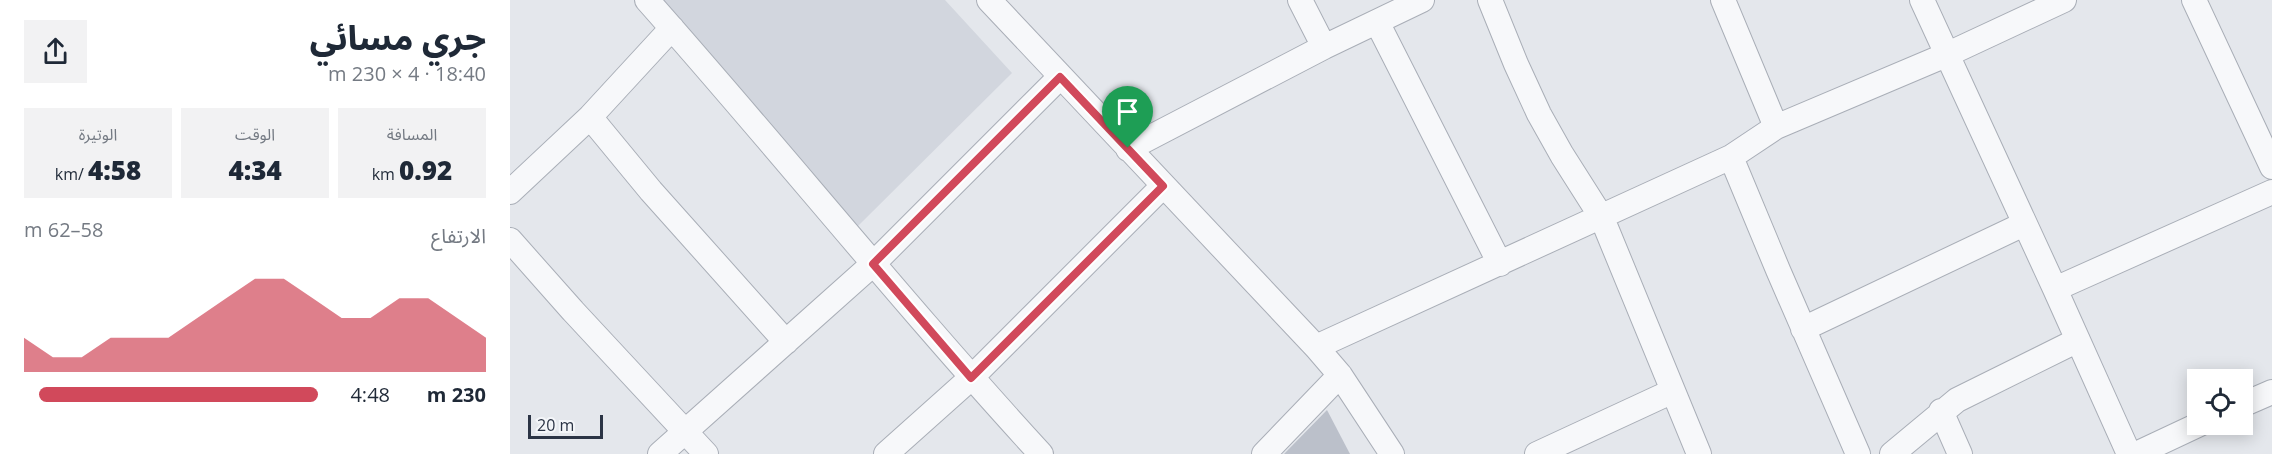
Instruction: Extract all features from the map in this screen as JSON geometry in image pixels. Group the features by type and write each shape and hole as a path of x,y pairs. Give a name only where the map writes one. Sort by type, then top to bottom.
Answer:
{"street":[{"path":"647,0 971,378 1041,454"},
{"path":"989,0 1316,347 1340,375 1392,454"},
{"path":"1300,0 1324,47"},
{"path":"1128,148 1324,47 1422,0"},
{"path":"1490,0 1539,114 1602,218 1699,454"},
{"path":"1723,0 1776,127"},
{"path":"1922,0 2128,454"},
{"path":"1316,347 1731,157 1776,127 1946,56 2064,0"},
{"path":"2194,0 2272,167"},
{"path":"1377,22 1500,264"},
{"path":"510,192 590,117 672,28"},
{"path":"660,454 873,264 1060,77"},
{"path":"590,117 651,191 786,342"},
{"path":"1731,157 1858,454"},
{"path":"886,454 971,378 1163,186"},
{"path":"2055,289 2272,192"},
{"path":"1803,329 2024,224"},
{"path":"510,240 706,454"},
{"path":"1892,454 1941,411 1975,390 2078,340"},
{"path":"1264,454 1340,375"},
{"path":"1537,454 1673,391"},
{"path":"2253,400 2272,392"},
{"path":"1941,411 1960,454"},
{"path":"2136,454 2187,430"}],"shaded area":[{"path":"659,0 945,0 1012,73 858,226"}],"building":[{"path":"1327,410 1350,454 1284,454"}],"route":[{"path":"1060,77 1128,148 1163,186 971,378 873,264 1060,77"}]}
